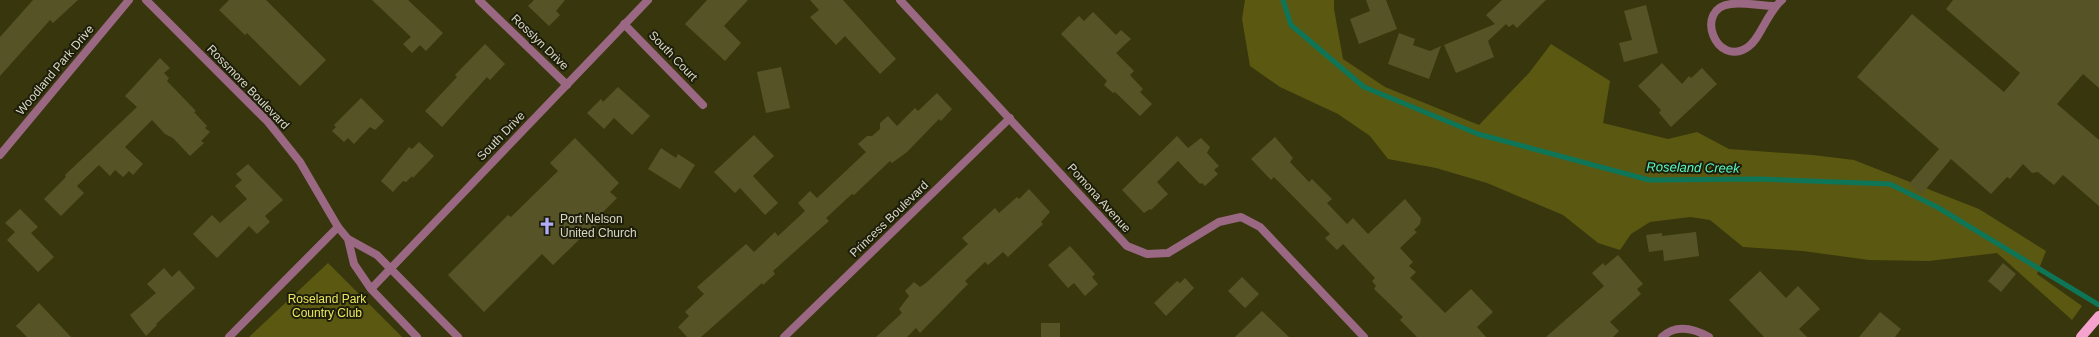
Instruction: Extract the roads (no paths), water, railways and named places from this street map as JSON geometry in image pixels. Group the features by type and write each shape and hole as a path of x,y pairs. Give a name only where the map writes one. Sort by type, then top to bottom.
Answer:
{"main road":[{"path":"2081,337 2099,316"}],"street":[{"name":"Woodland Park Drive","path":"0,155 129,0"},
{"name":"Rossmore Boulevard","path":"146,0 268,122 300,162 338,227 348,239 377,255 390,270 458,337"},
{"name":"Rosslyn Drive","path":"479,0 567,85"},
{"name":"South Drive","path":"371,290 648,0"},
{"name":"Pomona Avenue","path":"900,0 1127,246 1147,254 1168,253 1219,222 1241,217 1260,227 1364,337"},
{"path":"1774,6 1731,4 1724,6 1717,10 1711,24 1714,39 1726,49 1741,50 1748,46 1754,41 1774,6 1782,0"},
{"name":"South Court","path":"624,24 703,105"},
{"name":"Princess Boulevard","path":"784,337 1010,118"},
{"path":"229,337 338,227"},
{"name":"Rossmore Boulevard","path":"348,239 354,264 371,290 417,337"},
{"path":"1662,337 1668,331 1687,327 1709,337"}],"waterway":[{"name":"Roseland Creek","path":"1283,0 1291,25 1364,87 1478,134 1649,180 1759,179 1890,184 1937,207 2099,305"}],"place":[{"name":"Port Nelson United Church","path":"547,226"}],"park label":[{"name":"Roseland Park Country Club","path":"327,306"}]}
